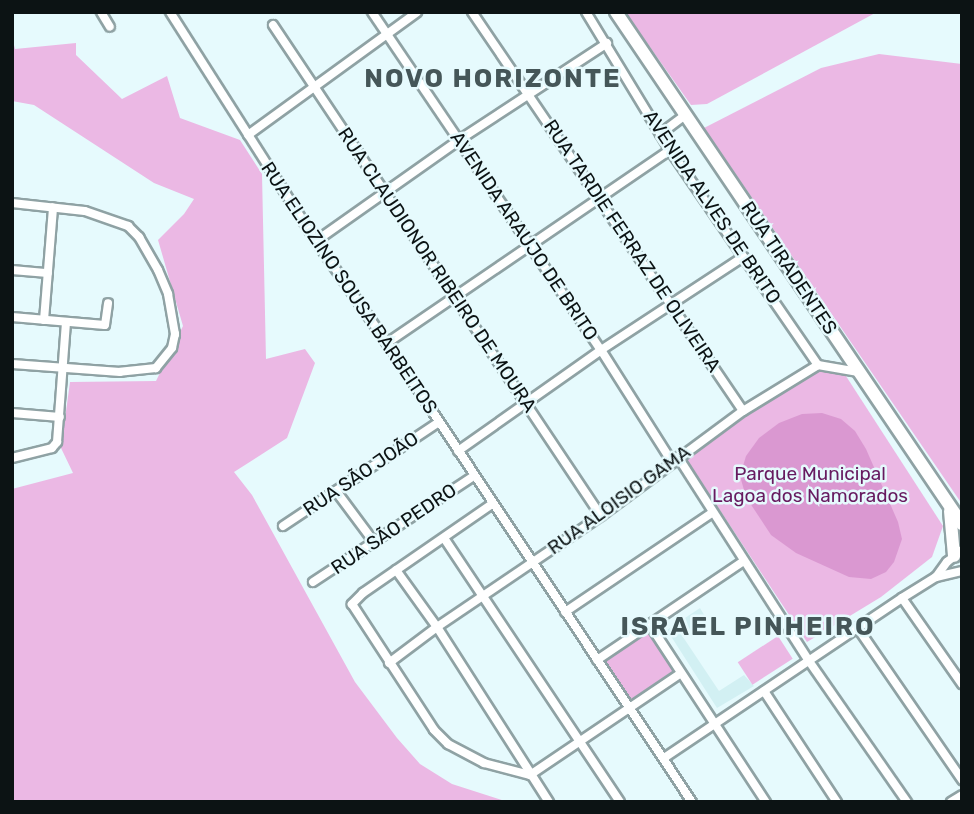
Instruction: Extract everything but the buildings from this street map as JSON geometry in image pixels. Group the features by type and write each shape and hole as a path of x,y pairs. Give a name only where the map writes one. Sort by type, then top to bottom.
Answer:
{"main road":[{"name":"RUA TIRADENTES","path":"616,12 962,524"},
{"path":"950,507 958,553"}],"street":[{"path":"101,12 110,27"},
{"name":"RUA ELIOZINO SOUSA BARBEITOS","path":"170,12 316,241 387,343 692,802"},
{"name":"AVENIDA ARAUJO DE BRITO","path":"372,12 907,802"},
{"path":"248,135 417,12"},
{"name":"RUA TARDIE FERRAZ DE OLIVEIRA","path":"472,12 743,411"},
{"name":"AVENIDA ALVES DE BRITO","path":"586,12 670,150 818,365"},
{"name":"RUA CLAUDIONOR RIBEIRO DE MOURA","path":"273,25 457,296 601,516"},
{"path":"316,241 459,140 607,43"},
{"path":"660,134 685,115"},
{"path":"387,343 670,150"},
{"path":"12,203 53,207 109,218 128,226 139,237 168,294 175,334 166,358 156,368 138,371 12,364"},
{"path":"44,320 53,207"},
{"path":"458,451 601,349 743,257"},
{"path":"12,270 48,273"},
{"path":"12,317 105,325 108,303"},
{"path":"12,458 52,448 57,442 66,322"},
{"path":"818,365 858,372"},
{"name":"RUA ALOISIO GAMA","path":"389,663 437,627 601,516 743,411 818,365"},
{"path":"12,413 60,417"},
{"name":"RUA SÃO JOÃO","path":"283,526 439,422"},
{"name":"RUA SÃO PEDRO","path":"313,582 474,475"},
{"path":"336,491 374,542"},
{"path":"492,504 352,604 434,730 448,744 484,763 530,775 680,674"},
{"path":"565,612 712,513"},
{"path":"444,538 620,802"},
{"path":"664,758 857,627 936,577 958,553"},
{"path":"597,660 744,561"},
{"path":"396,570 437,627 549,802"},
{"path":"936,577 962,571"},
{"path":"902,598 962,684"},
{"path":"650,625 766,802"},
{"path":"857,627 962,780"},
{"path":"764,691 836,802"},
{"path":"951,802 962,795"}],"shaded area":[{"path":"822,413 841,419 855,431 866,449 898,522 902,539 894,562 886,572 871,579 849,577 796,553 771,535 746,497 740,476 746,456 759,438 779,423 802,414"},
{"path":"700,608 706,618 681,634 719,691 744,675 754,686 717,708 667,630"}],"green space":[{"path":"625,12 877,12 707,104 691,105"},
{"path":"12,37 15,49 76,43 76,55 122,99 167,76 180,118 240,140 262,174 266,359 305,349 315,363 287,438 234,472 252,495 355,682 397,738 420,764 452,784 508,802 12,802 12,489 73,473 61,448 70,382 156,381 183,326 158,240 184,214 194,199 154,183 34,105 12,101"},
{"path":"879,54 962,64 962,504 704,128 821,68"},
{"name":"Parque Municipal Lagoa dos Namorados","path":"816,370 844,373 943,526 932,557 881,597 807,642 686,459 769,399"},
{"path":"648,630 675,670 630,700 603,660"},
{"path":"778,636 793,659 752,685 738,662"}],"district":[{"name":"NOVO HORIZONTE","path":"493,79"},
{"name":"ISRAEL PINHEIRO","path":"748,627"}]}
